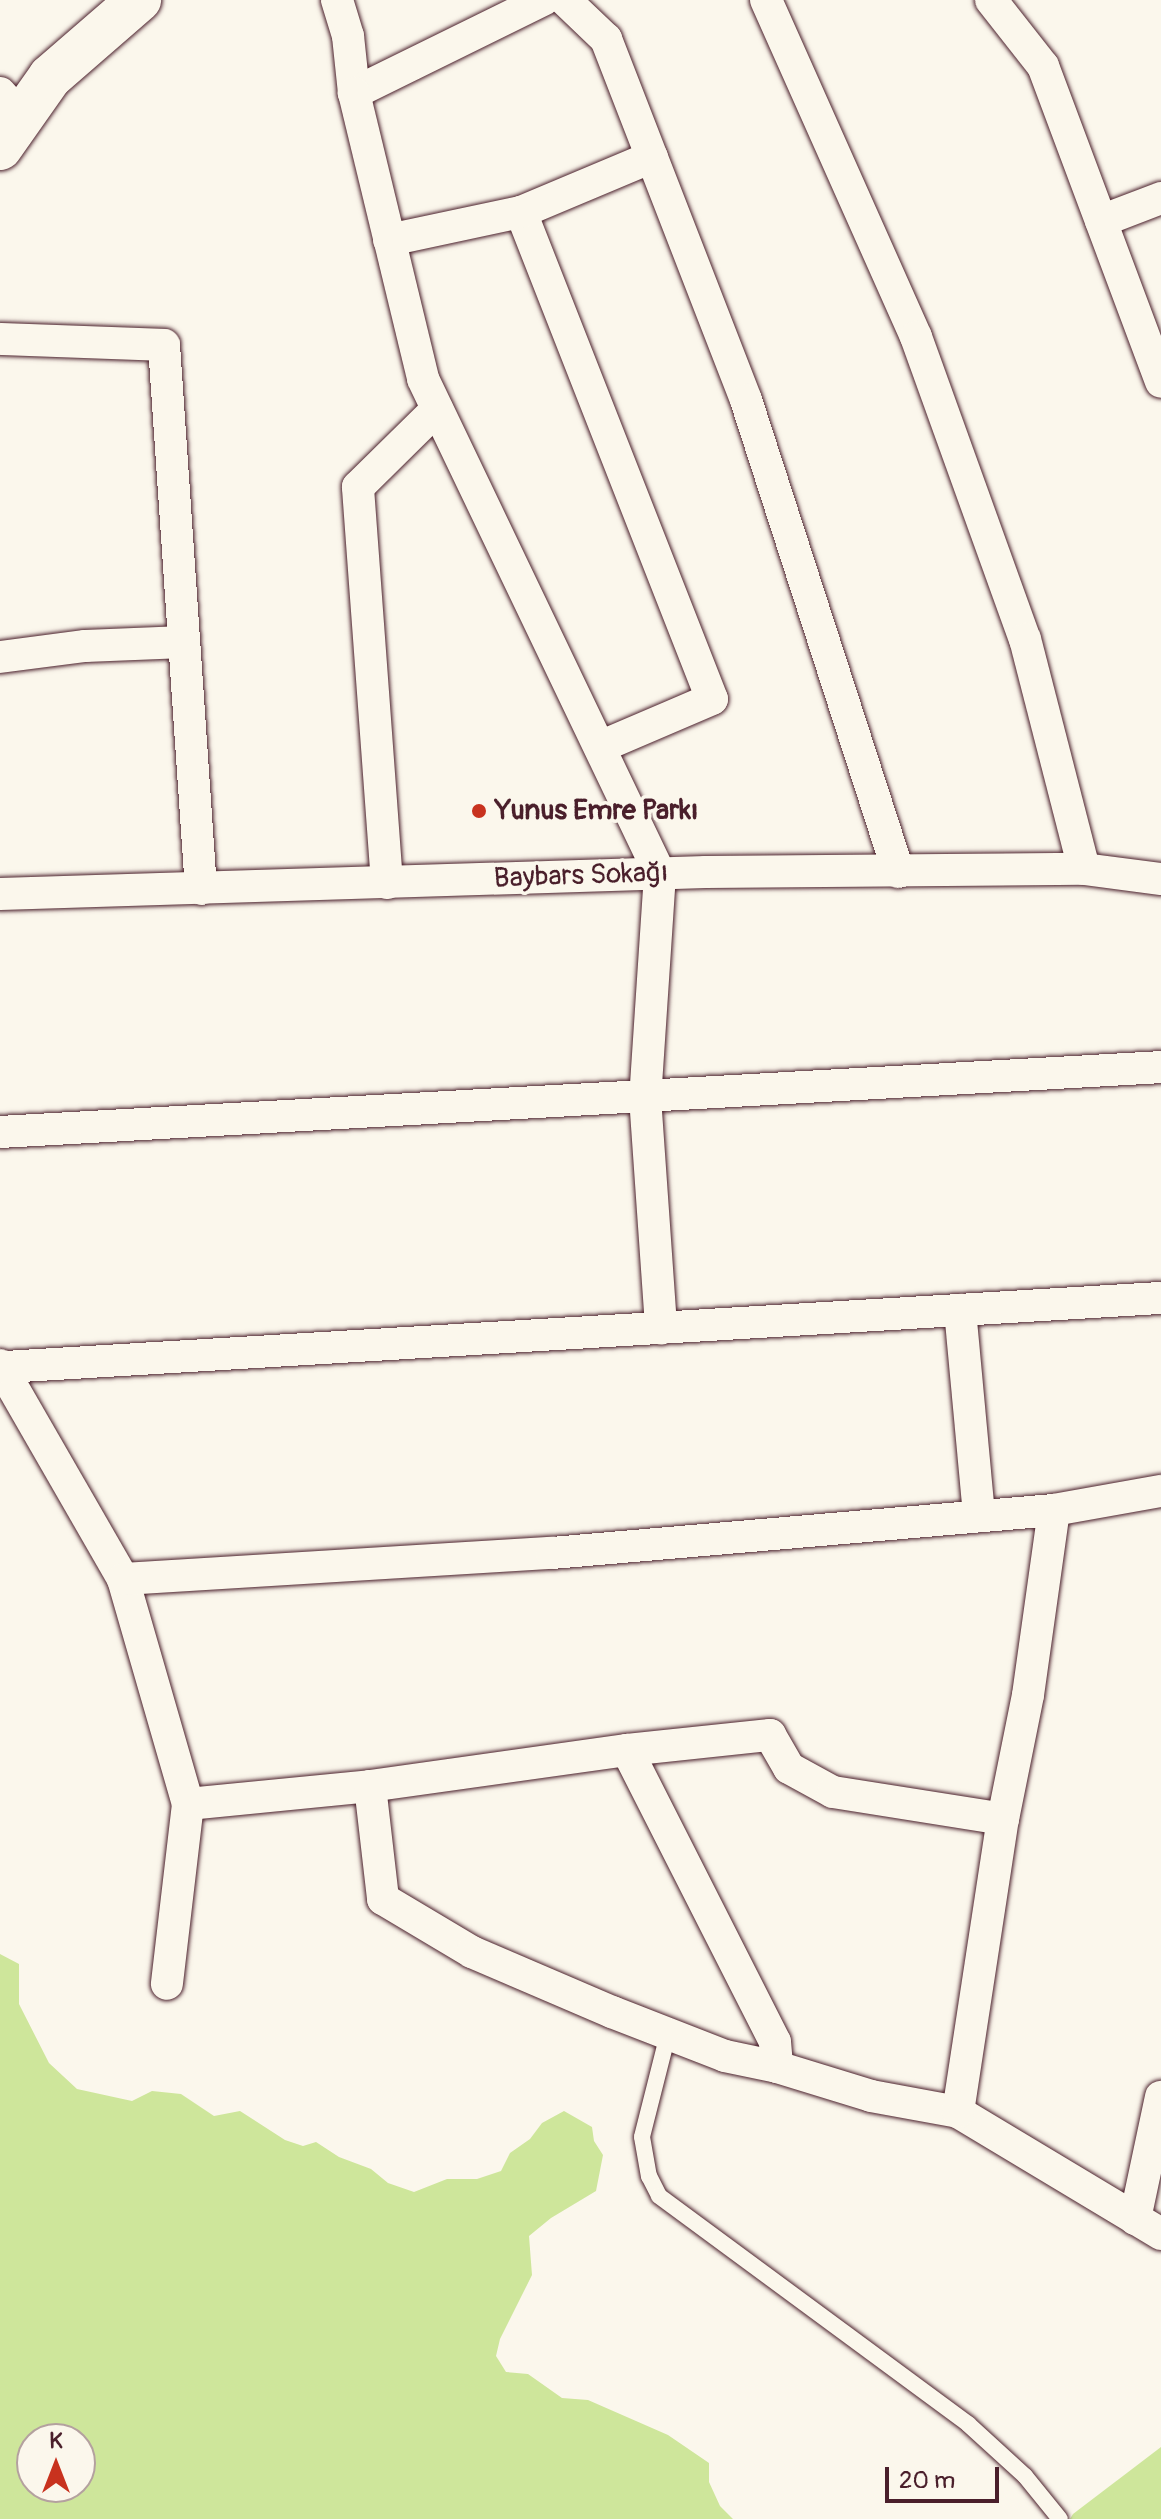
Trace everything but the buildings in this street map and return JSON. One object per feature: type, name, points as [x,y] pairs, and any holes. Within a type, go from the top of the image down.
[{"type":"main road","points":[[7,119],[50,77],[139,0]]},
{"type":"street","points":[[337,0],[348,36],[354,93],[423,379],[660,874],[645,1097],[661,1328]]},
{"type":"street","points":[[354,93],[543,0]]},
{"type":"street","points":[[565,0],[606,39],[746,400],[898,872]]},
{"type":"street","points":[[766,0],[916,337],[1025,639],[1084,869]]},
{"type":"street","points":[[991,0],[1043,66],[1161,382]]},
{"type":"street","points":[[389,240],[521,212],[652,157]]},
{"type":"street","points":[[1101,221],[1161,198]]},
{"type":"street","points":[[521,212],[712,699],[600,747]]},
{"type":"street","points":[[0,339],[164,345],[201,889]]},
{"type":"street","points":[[387,883],[358,487],[437,409]]},
{"type":"street","points":[[0,657],[85,646],[184,642]]},
{"type":"street","name":"Baybars Sokağı","points":[[0,894],[660,874],[1084,869],[1161,879]]},
{"type":"street","points":[[0,1132],[1161,1067]]},
{"type":"street","points":[[167,1984],[188,1804],[123,1579],[2,1366],[1161,1298]]},
{"type":"street","points":[[960,1310],[979,1516]]},
{"type":"street","points":[[123,1579],[552,1553],[1054,1510],[1161,1491]]},
{"type":"street","points":[[958,2112],[1003,1819],[1028,1695],[1054,1510]]},
{"type":"street","points":[[188,1804],[370,1786],[627,1750],[770,1735],[789,1768],[833,1792],[1003,1819]]},
{"type":"street","points":[[627,1750],[775,2042],[777,2067]]},
{"type":"street","points":[[370,1786],[383,1899],[472,1952],[725,2056],[777,2067],[871,2096],[958,2112],[1148,2226],[1161,2097]]},
{"type":"lane","points":[[668,2034],[642,2137],[649,2176],[659,2196],[968,2424],[1025,2476],[1060,2519]]},
{"type":"green space","points":[[0,1954],[19,1964],[19,2004],[49,2063],[77,2089],[132,2101],[152,2091],[181,2094],[214,2116],[240,2111],[285,2140],[303,2146],[316,2142],[339,2157],[371,2169],[388,2183],[414,2192],[447,2179],[477,2179],[501,2171],[510,2153],[530,2139],[542,2123],[564,2111],[592,2127],[594,2141],[603,2155],[596,2191],[551,2218],[529,2236],[532,2275],[500,2339],[496,2356],[506,2372],[528,2374],[562,2398],[588,2400],[668,2435],[709,2463],[709,2482],[720,2506],[733,2519],[0,2519]]},
{"type":"green space","points":[[1161,2447],[1161,2519],[1070,2519],[1073,2514]]},
{"type":"place","name":"Yunus Emre Parkı","points":[[479,811]]}]
